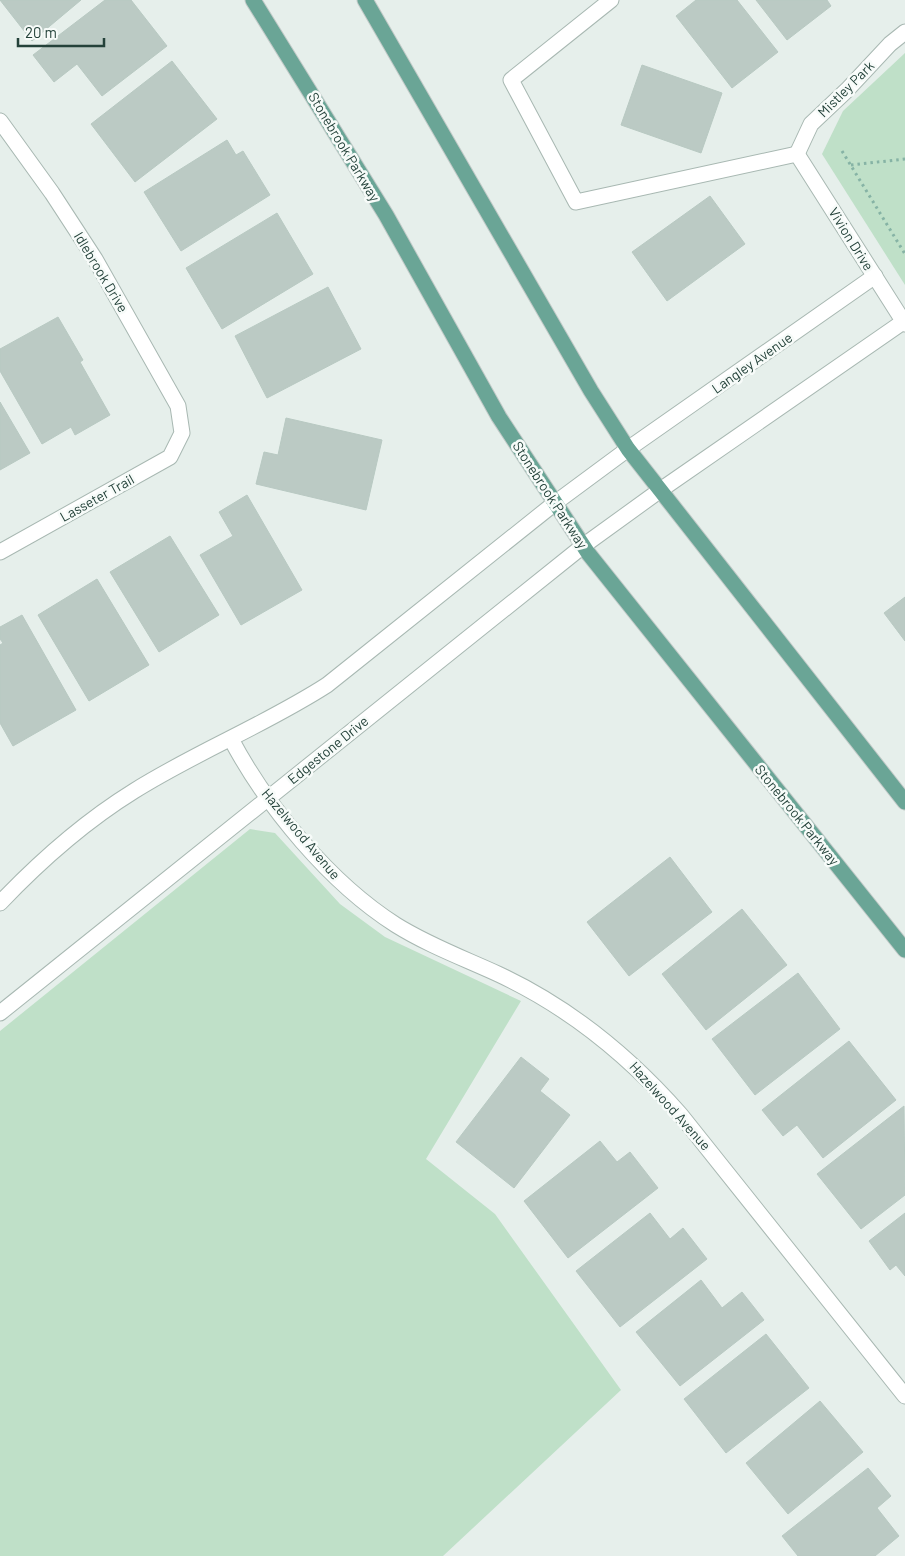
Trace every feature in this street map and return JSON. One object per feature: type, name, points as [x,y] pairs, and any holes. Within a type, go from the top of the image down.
[{"type":"main road","name":"Stonebrook Parkway","points":[[253,0],[386,215],[499,417],[583,546],[905,950]]},
{"type":"main road","points":[[365,0],[591,391],[628,449],[659,491],[905,802]]},
{"type":"street","points":[[611,0],[511,80],[576,202],[797,154]]},
{"type":"street","name":"Mistley Park","points":[[797,154],[811,124],[847,90],[890,44],[905,32]]},
{"type":"street","name":"Idlebrook Drive","points":[[0,121],[52,193],[115,293],[178,406],[182,433]]},
{"type":"street","name":"Vivion Drive","points":[[797,154],[904,323]]},
{"type":"street","name":"Langley Avenue","points":[[628,449],[875,276]]},
{"type":"street","points":[[659,491],[904,323]]},
{"type":"street","name":"Lasseter Trail","points":[[0,552],[170,457],[182,433]]},
{"type":"street","points":[[0,903],[31,871],[101,813],[168,772],[295,706],[327,685],[555,503],[628,449]]},
{"type":"street","name":"Edgestone Drive","points":[[0,1013],[583,546],[659,491]]},
{"type":"street","name":"Hazelwood Avenue","points":[[231,739],[268,797],[327,869],[380,914],[430,945],[499,974],[549,1001],[597,1034],[641,1072],[680,1114],[905,1396]]},
{"type":"path","points":[[842,150],[905,254]]},
{"type":"path","points":[[850,164],[905,159]]},
{"type":"green space","points":[[905,53],[905,285],[822,154],[843,111]]},
{"type":"green space","points":[[250,829],[275,833],[340,904],[385,937],[521,1001],[426,1159],[495,1214],[621,1390],[443,1556],[0,1556],[0,1031]]},
{"type":"building","points":[[0,0],[81,0],[32,41]]},
{"type":"building","points":[[105,0],[131,0],[167,46],[102,96],[77,64],[54,82],[33,55]]},
{"type":"building","points":[[696,0],[737,0],[778,52],[732,88],[676,16]]},
{"type":"building","points":[[756,0],[827,0],[831,6],[787,40]]},
{"type":"building","points":[[172,61],[217,119],[135,182],[91,124]]},
{"type":"building","points":[[642,65],[722,93],[701,153],[621,125]]},
{"type":"building","points":[[227,140],[236,155],[243,151],[270,195],[181,251],[144,192]]},
{"type":"building","points":[[710,196],[745,244],[667,301],[632,252]]},
{"type":"building","points":[[277,213],[313,274],[222,329],[186,268]]},
{"type":"building","points":[[328,287],[361,349],[267,398],[235,336]]},
{"type":"building","points":[[58,317],[83,360],[80,362],[110,415],[75,435],[71,427],[42,444],[0,371],[0,349]]},
{"type":"building","points":[[0,402],[30,453],[0,470]]},
{"type":"building","points":[[286,418],[382,440],[366,510],[256,484],[264,452],[278,455]]},
{"type":"building","points":[[247,495],[302,590],[241,625],[200,555],[233,536],[219,512]]},
{"type":"building","points":[[170,536],[219,615],[159,652],[110,572]]},
{"type":"building","points":[[97,579],[149,665],[89,701],[38,615]]},
{"type":"building","points":[[905,597],[905,641],[884,613]]},
{"type":"building","points":[[22,615],[76,710],[13,746],[0,723],[0,645],[3,643],[0,639],[0,627]]},
{"type":"building","points":[[670,857],[712,912],[629,976],[587,922]]},
{"type":"building","points":[[742,909],[787,965],[706,1030],[662,974]]},
{"type":"building","points":[[798,973],[840,1029],[755,1095],[712,1039]]},
{"type":"building","points":[[849,1041],[896,1100],[823,1158],[797,1125],[783,1136],[762,1110]]},
{"type":"building","points":[[521,1057],[549,1079],[540,1091],[570,1115],[514,1188],[456,1142]]},
{"type":"building","points":[[904,1106],[905,1195],[861,1229],[817,1174]]},
{"type":"building","points":[[600,1141],[617,1162],[630,1152],[658,1188],[568,1258],[524,1201]]},
{"type":"building","points":[[650,1213],[670,1239],[683,1228],[707,1259],[620,1327],[576,1271]]},
{"type":"building","points":[[905,1213],[905,1276],[896,1265],[890,1270],[869,1241]]},
{"type":"building","points":[[701,1280],[722,1308],[742,1292],[764,1320],[680,1386],[636,1332]]},
{"type":"building","points":[[766,1334],[809,1388],[726,1453],[684,1399]]},
{"type":"building","points":[[820,1401],[863,1452],[788,1514],[746,1463]]},
{"type":"building","points":[[868,1468],[891,1496],[877,1508],[899,1536],[875,1556],[798,1556],[782,1536]]}]
